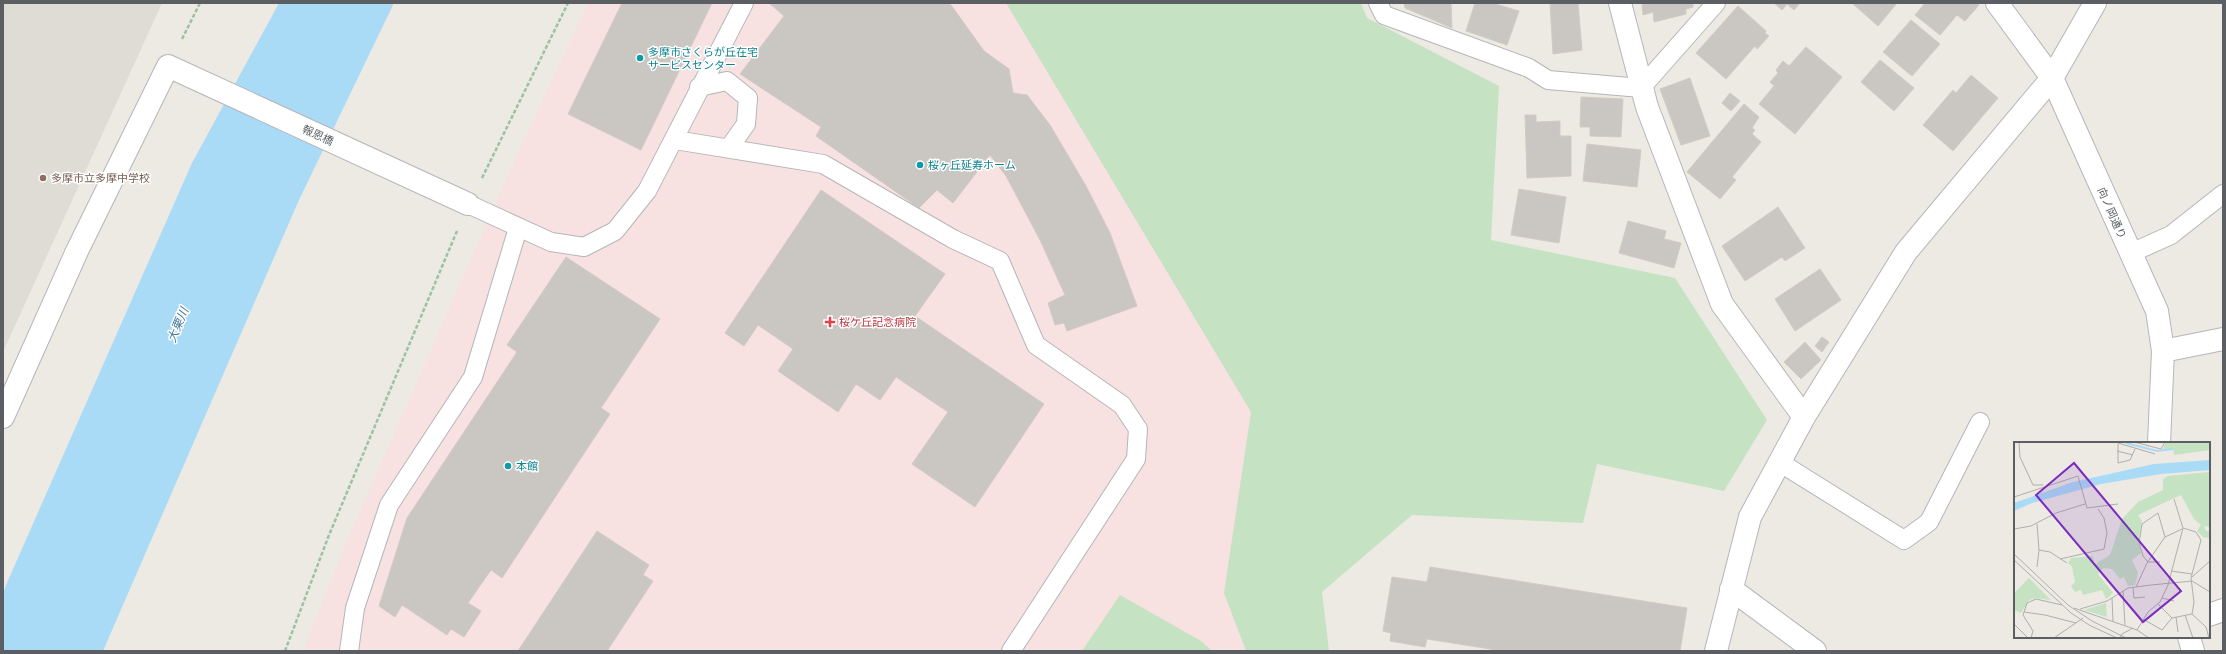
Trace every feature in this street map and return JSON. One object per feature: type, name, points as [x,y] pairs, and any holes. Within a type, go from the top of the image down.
[{"type":"street","points":[[1620,3],[1641,88],[1722,304],[1804,417]]},
{"type":"street","name":"向ノ岡通り","points":[[1997,3],[2052,78],[2157,310],[2163,351],[2159,442]]},
{"type":"street","points":[[1716,651],[1750,517],[1804,417],[1906,252],[2052,78],[2095,3]]},
{"type":"street","name":"報恩橋","points":[[168,66],[468,204]]},
{"type":"street","points":[[3,417],[77,251],[168,66]]},
{"type":"street","points":[[2163,351],[2223,339]]},
{"type":"street","points":[[1731,589],[1815,651]]},
{"type":"street","points":[[2210,615],[2223,610]]},
{"type":"street","points":[[2189,638],[2193,651]]},
{"type":"lane","points":[[468,204],[551,242],[584,247],[615,230],[648,191],[675,140],[699,88],[744,3]]},
{"type":"lane","points":[[1378,3],[1384,15],[1529,68],[1548,80],[1641,88],[1716,3]]},
{"type":"lane","points":[[699,88],[727,81],[748,98],[746,124],[729,148]]},
{"type":"lane","points":[[675,140],[822,164],[953,239],[1000,261],[1036,344],[1122,405],[1138,429],[1136,459],[1011,651]]},
{"type":"lane","points":[[2131,253],[2171,235],[2223,194]]},
{"type":"lane","points":[[349,651],[355,608],[389,504],[473,377],[518,228]]},
{"type":"lane","points":[[1779,462],[1904,540],[1929,522],[1980,422]]},
{"type":"path","points":[[168,66],[200,3]]},
{"type":"path","points":[[285,651],[329,535],[468,204],[491,162],[568,3]]},
{"type":"shaded area","name":"多摩市立多摩中学校","points":[[3,3],[162,3],[3,352]]},
{"type":"shaded area","name":"桜ケ丘記念病院","points":[[588,3],[1074,3],[1285,470],[1308,651],[303,651],[347,541],[508,175]]},
{"type":"green space","points":[[1006,3],[1361,3],[1367,18],[1499,86],[1491,240],[1675,278],[1767,420],[1724,491],[1597,464],[1583,523],[1412,515],[1322,592],[1329,651],[1246,651],[1224,593],[1251,412]]},
{"type":"green space","points":[[1120,595],[1201,641],[1212,651],[1082,651]]},
{"type":"water","name":"大栗川","points":[[279,3],[394,3],[299,200],[103,651],[3,651],[3,594],[6,585],[192,163]]},
{"type":"building","name":"多摩市さくらが丘在宅 サービスセンター","points":[[622,3],[712,3],[641,150],[568,114]]},
{"type":"building","name":"桜ヶ丘延寿ホーム","points":[[769,3],[948,3],[951,5],[984,51],[1009,69],[1013,93],[1027,95],[1050,125],[1086,186],[1110,233],[1137,306],[1067,331],[1064,323],[1055,325],[1048,303],[1065,295],[1040,240],[1006,176],[990,155],[953,203],[937,190],[919,208],[816,136],[821,127],[740,74],[784,16]]},
{"type":"building","points":[[1404,3],[1451,3],[1452,28],[1405,8]]},
{"type":"building","points":[[1475,3],[1492,3],[1519,11],[1507,45],[1466,31]]},
{"type":"building","points":[[1550,3],[1578,3],[1582,50],[1553,54]]},
{"type":"building","points":[[1642,3],[1693,3],[1693,7],[1686,9],[1686,14],[1654,22],[1653,12],[1643,15]]},
{"type":"building","points":[[1774,3],[1800,3],[1794,10],[1787,4],[1782,10]]},
{"type":"building","points":[[1852,3],[1897,3],[1878,26]]},
{"type":"building","points":[[1925,3],[1977,3],[1979,5],[1965,21],[1957,15],[1940,35],[1915,15]]},
{"type":"building","points":[[1738,6],[1766,31],[1765,33],[1769,36],[1757,49],[1755,46],[1726,79],[1696,53]]},
{"type":"building","points":[[1911,20],[1940,44],[1912,76],[1883,52]]},
{"type":"building","points":[[1806,47],[1842,77],[1795,134],[1759,104],[1774,86],[1770,82],[1778,73],[1776,70],[1783,61],[1789,66]]},
{"type":"building","points":[[1880,60],[1914,88],[1894,111],[1861,82]]},
{"type":"building","points":[[1971,75],[1998,98],[1953,151],[1923,125],[1953,90],[1956,93]]},
{"type":"building","points":[[1690,78],[1710,136],[1681,145],[1660,89]]},
{"type":"building","points":[[1730,93],[1740,101],[1731,111],[1722,103]]},
{"type":"building","points":[[1581,97],[1623,99],[1621,137],[1590,136],[1590,127],[1580,127]]},
{"type":"building","points":[[1744,104],[1759,117],[1752,128],[1755,130],[1752,134],[1761,142],[1732,177],[1736,180],[1720,199],[1687,172]]},
{"type":"building","points":[[1525,115],[1536,115],[1536,122],[1560,121],[1560,136],[1571,136],[1571,176],[1527,178]]},
{"type":"building","points":[[1587,144],[1641,150],[1637,187],[1583,181]]},
{"type":"building","points":[[1519,189],[1566,197],[1559,243],[1511,235]]},
{"type":"building","points":[[821,190],[945,274],[915,316],[1044,404],[975,507],[912,464],[948,412],[896,377],[880,400],[856,384],[838,412],[778,371],[793,349],[758,325],[744,346],[725,333]]},
{"type":"building","points":[[1778,207],[1805,248],[1785,261],[1782,257],[1745,281],[1722,246]]},
{"type":"building","points":[[1628,221],[1666,231],[1664,239],[1681,243],[1674,268],[1619,253]]},
{"type":"building","name":"本館","points":[[566,257],[660,319],[601,408],[610,414],[502,578],[491,570],[468,603],[481,611],[464,637],[451,629],[447,635],[402,605],[395,617],[379,606],[407,518],[517,352],[507,345]]},
{"type":"building","points":[[1820,269],[1841,300],[1795,331],[1775,299]]},
{"type":"building","points":[[1822,337],[1829,342],[1822,352],[1815,346]]},
{"type":"building","points":[[1805,342],[1821,360],[1801,379],[1784,362]]},
{"type":"building","points":[[597,531],[649,565],[643,575],[653,581],[607,651],[518,651]]},
{"type":"building","points":[[1430,567],[1687,608],[1680,651],[1503,651],[1427,639],[1425,647],[1390,641],[1391,633],[1383,631],[1392,577],[1427,582]]},
{"type":"place","name":"多摩市さくらが丘在宅 サービスセンター","points":[[640,58]]},
{"type":"place","name":"桜ヶ丘延寿ホーム","points":[[920,165]]},
{"type":"place","name":"多摩市立多摩中学校","points":[[43,178]]},
{"type":"place","name":"桜ケ丘記念病院","points":[[830,322]]},
{"type":"place","name":"本館","points":[[508,466]]}]
